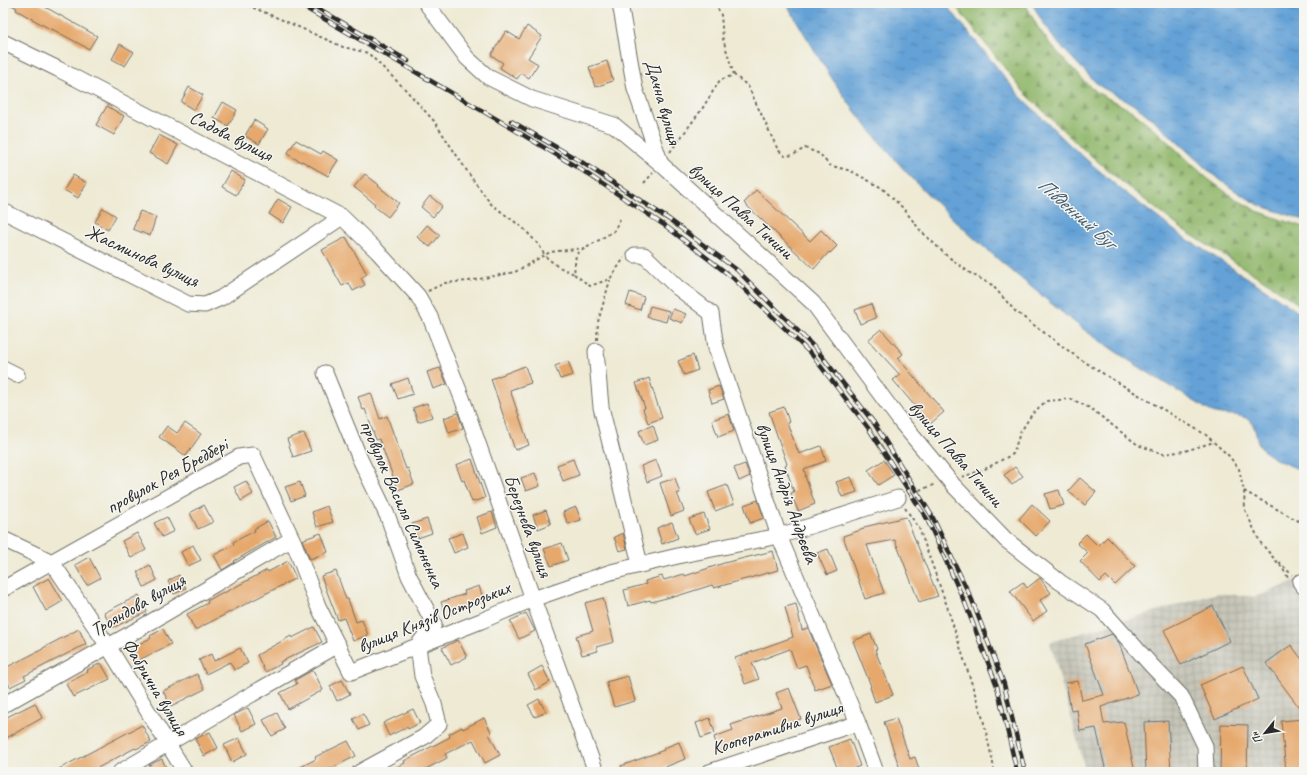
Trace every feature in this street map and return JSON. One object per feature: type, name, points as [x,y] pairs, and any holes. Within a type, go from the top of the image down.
[{"type":"street","name":"вулиця Павла Тичини","points":[[426,3],[467,58],[488,77],[532,99],[614,125],[661,164],[813,303],[901,422],[948,480],[1006,540],[1060,582],[1102,610],[1181,696],[1205,746],[1206,772]]},
{"type":"street","name":"Дачна вулиця","points":[[620,3],[635,88],[661,164]]},
{"type":"street","name":"Садова вулиця","points":[[3,42],[58,69],[342,217],[377,251],[418,296]]},
{"type":"street","name":"Жасминова вулиця","points":[[3,211],[188,304],[205,305],[221,298],[342,217]]},
{"type":"street","name":"вулиця Андрія Андрєєва","points":[[635,255],[644,255],[677,287],[711,313],[716,348],[779,536],[858,723],[876,772]]},
{"type":"street","name":"Березнева вулиця","points":[[418,296],[430,317],[462,398],[596,772]]},
{"type":"street","points":[[596,351],[601,407],[640,564]]},
{"type":"street","points":[[3,368],[18,375]]},
{"type":"street","name":"провулок Василя Симоненка","points":[[325,373],[360,459],[388,517],[409,576],[434,624],[418,646]]},
{"type":"street","name":"провулок Рея Бредбері","points":[[3,589],[239,457],[253,455],[294,543],[318,606],[338,645]]},
{"type":"street","name":"вулиця Князів Острозьких","points":[[120,772],[338,645],[351,672],[533,599],[611,572],[682,554],[779,536],[898,498]]},
{"type":"street","points":[[3,539],[52,562]]},
{"type":"street","name":"Трояндова вулиця","points":[[3,705],[285,543],[294,543]]},
{"type":"street","name":"Фабрична вулиця","points":[[52,562],[108,646],[167,745],[185,772]]},
{"type":"street","points":[[360,772],[424,737],[439,724],[434,704],[422,676],[418,646]]},
{"type":"street","name":"Кооперативна вулиця","points":[[709,772],[858,723]]},
{"type":"path","points":[[242,3],[343,47],[368,53],[405,89],[434,121],[491,204],[523,228],[539,246],[545,256],[557,266],[574,274],[590,286],[610,279]]},
{"type":"path","points":[[715,3],[721,15],[723,39],[734,75],[748,86],[778,150],[785,156],[805,148],[820,154],[829,165],[851,170],[882,188],[903,208],[920,230],[946,255],[970,273],[992,285],[1021,315],[1077,357],[1206,435],[1229,456],[1239,469],[1244,491],[1245,510],[1260,542],[1298,584]]},
{"type":"path","points":[[661,164],[702,109],[720,80],[734,75]]},
{"type":"path","points":[[574,274],[576,254],[614,231],[620,219]]},
{"type":"path","points":[[418,296],[445,283],[469,281],[515,272],[550,252],[585,248]]},
{"type":"path","points":[[596,351],[598,322],[610,279],[623,259],[635,255]]},
{"type":"path","points":[[995,772],[984,719],[948,606],[919,528],[898,498],[948,480],[983,470],[1013,454],[1020,433],[1032,414],[1046,402],[1071,399],[1090,408],[1138,445],[1164,454],[1185,451],[1214,442]]},
{"type":"path","points":[[1244,491],[1304,524]]},
{"type":"path","points":[[1272,555],[1298,584]]},
{"type":"shaded area","points":[[1304,578],[1304,772],[1086,772],[1050,642],[1218,593],[1255,597]]},
{"type":"green space","points":[[953,3],[1025,3],[1037,26],[1050,44],[1086,83],[1098,93],[1132,111],[1153,128],[1208,179],[1234,198],[1257,211],[1304,227],[1304,308],[1268,283],[1182,229],[1122,182],[1075,142],[1023,91]]},
{"type":"water","name":"Південний Буг","points":[[786,3],[945,3],[1019,95],[1071,146],[1118,187],[1179,234],[1304,316],[1304,472],[1270,456],[1265,452],[1259,445],[1252,423],[1249,420],[1241,416],[1214,413],[1112,350],[1064,314],[982,245],[914,181],[873,134],[827,71]]},
{"type":"water","points":[[1032,3],[1289,3],[1304,10],[1304,220],[1259,205],[1237,192],[1212,174],[1157,123],[1136,106],[1101,87],[1055,40],[1043,23]]},
{"type":"building","points":[[8,3],[38,3],[97,36],[89,49],[16,10],[17,8]]},
{"type":"building","points":[[527,26],[542,36],[528,58],[538,64],[529,78],[521,73],[517,79],[500,68],[503,63],[491,55],[506,31],[519,39]]},
{"type":"building","points":[[120,44],[134,52],[125,66],[112,59]]},
{"type":"building","points":[[607,61],[613,81],[595,87],[589,67]]},
{"type":"building","points":[[189,87],[203,95],[194,110],[181,102]]},
{"type":"building","points":[[223,102],[237,110],[228,126],[214,118]]},
{"type":"building","points":[[107,106],[124,116],[114,135],[96,125]]},
{"type":"building","points":[[254,120],[268,129],[259,144],[245,136]]},
{"type":"building","points":[[159,135],[178,145],[168,164],[149,153]]},
{"type":"building","points":[[296,140],[321,154],[323,151],[338,160],[328,176],[287,154]]},
{"type":"building","points":[[231,171],[245,180],[236,195],[222,187]]},
{"type":"building","points":[[365,174],[399,203],[388,217],[354,187]]},
{"type":"building","points":[[73,175],[87,183],[78,198],[64,190]]},
{"type":"building","points":[[756,190],[810,241],[821,230],[837,246],[830,253],[829,252],[814,269],[744,203]]},
{"type":"building","points":[[430,196],[442,206],[433,217],[421,207]]},
{"type":"building","points":[[278,199],[292,207],[283,223],[269,214]]},
{"type":"building","points":[[103,208],[116,216],[108,230],[95,222]]},
{"type":"building","points":[[140,211],[156,217],[150,236],[133,229]]},
{"type":"building","points":[[427,225],[440,235],[430,247],[417,237]]},
{"type":"building","points":[[346,237],[367,274],[361,278],[365,285],[353,291],[349,283],[342,286],[322,250]]},
{"type":"building","points":[[630,292],[644,297],[640,310],[626,305]]},
{"type":"building","points":[[871,304],[876,318],[860,324],[855,310]]},
{"type":"building","points":[[650,306],[669,311],[666,322],[647,317]]},
{"type":"building","points":[[673,309],[686,314],[682,323],[669,318]]},
{"type":"building","points":[[881,329],[903,354],[898,358],[944,412],[930,424],[893,380],[900,375],[868,340]]},
{"type":"building","points":[[693,355],[698,370],[684,375],[678,361]]},
{"type":"building","points":[[568,361],[573,375],[560,379],[555,366]]},
{"type":"building","points":[[525,366],[531,383],[510,390],[529,445],[515,450],[491,379]]},
{"type":"building","points":[[440,368],[447,384],[433,389],[427,372]]},
{"type":"building","points":[[408,378],[413,394],[398,399],[392,384]]},
{"type":"building","points":[[649,378],[662,418],[648,423],[643,409],[645,408],[636,383]]},
{"type":"building","points":[[719,386],[724,399],[712,403],[708,390]]},
{"type":"building","points":[[371,393],[380,419],[387,416],[406,469],[408,468],[414,484],[398,490],[379,439],[376,440],[365,409],[363,410],[358,397]]},
{"type":"building","points":[[427,403],[432,417],[418,422],[413,408]]},
{"type":"building","points":[[784,407],[789,422],[787,423],[799,454],[821,446],[826,461],[804,469],[815,504],[798,511],[791,493],[794,492],[785,465],[787,464],[769,412]]},
{"type":"building","points":[[458,413],[463,428],[449,433],[444,418]]},
{"type":"building","points":[[729,414],[734,431],[718,437],[712,420]]},
{"type":"building","points":[[185,423],[201,434],[186,456],[159,437],[167,426],[177,433]]},
{"type":"building","points":[[653,425],[658,440],[644,445],[639,431]]},
{"type":"building","points":[[304,433],[311,451],[293,457],[287,439]]},
{"type":"building","points":[[472,459],[485,498],[472,502],[464,480],[462,481],[456,465]]},
{"type":"building","points":[[573,459],[579,475],[563,481],[557,465]]},
{"type":"building","points":[[656,460],[662,476],[647,482],[641,466]]},
{"type":"building","points":[[884,460],[894,475],[878,485],[868,470]]},
{"type":"building","points":[[745,464],[750,476],[739,481],[734,468]]},
{"type":"building","points":[[1015,467],[1023,476],[1012,485],[1004,475]]},
{"type":"building","points":[[535,473],[540,486],[526,491],[521,478]]},
{"type":"building","points":[[851,477],[857,492],[842,497],[836,482]]},
{"type":"building","points":[[675,478],[680,493],[677,493],[684,511],[671,516],[660,483]]},
{"type":"building","points":[[1080,478],[1096,492],[1085,505],[1068,491]]},
{"type":"building","points":[[246,481],[253,494],[241,501],[234,487]]},
{"type":"building","points":[[300,482],[305,496],[291,501],[285,487]]},
{"type":"building","points":[[727,485],[734,504],[715,511],[708,492]]},
{"type":"building","points":[[1059,490],[1064,505],[1050,509],[1045,494]]},
{"type":"building","points":[[758,500],[764,518],[750,523],[744,505]]},
{"type":"building","points":[[1032,504],[1050,521],[1036,536],[1019,519]]},
{"type":"building","points":[[204,505],[213,522],[198,529],[190,513]]},
{"type":"building","points":[[327,506],[333,522],[317,527],[312,512]]},
{"type":"building","points":[[576,507],[581,520],[568,524],[563,512]]},
{"type":"building","points":[[546,510],[551,524],[538,529],[533,515]]},
{"type":"building","points":[[492,512],[497,527],[482,533],[477,517]]},
{"type":"building","points":[[704,514],[710,529],[695,534],[689,519]]},
{"type":"building","points":[[167,517],[174,531],[162,537],[154,523]]},
{"type":"building","points":[[906,517],[938,596],[919,602],[895,540],[867,545],[884,593],[865,599],[843,536],[864,529],[864,527]]},
{"type":"building","points":[[427,519],[432,533],[418,538],[412,524]]},
{"type":"building","points":[[268,521],[276,537],[234,561],[235,562],[222,570],[214,555],[234,545],[233,542],[255,531],[254,529]]},
{"type":"building","points":[[672,522],[678,538],[662,544],[657,528]]},
{"type":"building","points":[[137,533],[146,550],[131,558],[122,541]]},
{"type":"building","points":[[321,533],[328,552],[310,559],[302,540]]},
{"type":"building","points":[[463,533],[468,547],[454,553],[448,538]]},
{"type":"building","points":[[623,533],[627,549],[619,551],[614,537]]},
{"type":"building","points":[[1086,534],[1098,546],[1107,537],[1135,566],[1115,585],[1106,576],[1100,582],[1080,561],[1088,553],[1077,543]]},
{"type":"building","points":[[562,543],[568,560],[551,566],[544,549]]},
{"type":"building","points":[[193,545],[201,560],[188,566],[181,552]]},
{"type":"building","points":[[828,549],[837,571],[827,575],[817,553]]},
{"type":"building","points":[[773,551],[778,570],[714,588],[712,585],[674,597],[651,602],[650,600],[628,606],[624,590],[646,584],[645,581],[662,576],[664,580],[684,574],[685,576],[724,563]]},
{"type":"building","points":[[89,557],[100,578],[87,585],[75,565]]},
{"type":"building","points":[[288,561],[296,578],[195,630],[187,614],[208,603],[207,601],[223,592],[224,593],[267,570],[268,572]]},
{"type":"building","points":[[150,565],[157,580],[144,587],[137,572]]},
{"type":"building","points":[[336,571],[356,622],[362,620],[368,635],[353,641],[344,618],[338,620],[321,576]]},
{"type":"building","points":[[179,575],[186,588],[174,594],[168,581]]},
{"type":"building","points":[[49,578],[63,601],[46,611],[33,587]]},
{"type":"building","points":[[1040,578],[1051,593],[1040,600],[1047,611],[1033,621],[1010,591],[1023,582],[1027,588]]},
{"type":"building","points":[[479,586],[484,601],[459,609],[460,611],[446,616],[441,602],[465,594],[464,591]]},
{"type":"building","points":[[139,595],[147,612],[112,628],[104,613]]},
{"type":"building","points":[[603,598],[614,642],[596,647],[598,651],[582,655],[576,636],[593,631],[585,603]]},
{"type":"building","points":[[796,604],[802,630],[808,628],[832,684],[815,690],[806,665],[797,668],[790,649],[752,663],[759,679],[745,684],[735,658],[793,637],[785,607]]},
{"type":"building","points":[[1213,606],[1230,641],[1181,665],[1164,630]]},
{"type":"building","points":[[526,613],[535,631],[519,639],[510,621]]},
{"type":"building","points":[[314,627],[322,642],[280,662],[281,664],[265,672],[257,655],[291,636],[292,638]]},
{"type":"building","points":[[79,629],[86,644],[24,676],[26,679],[10,687],[3,673],[3,669]]},
{"type":"building","points":[[163,629],[171,644],[137,661],[130,648],[151,638],[150,636]]},
{"type":"building","points":[[871,634],[877,649],[875,650],[893,695],[875,702],[870,687],[871,686],[853,641]]},
{"type":"building","points":[[1112,634],[1119,643],[1138,694],[1101,707],[1104,724],[1124,722],[1135,772],[1106,772],[1096,728],[1080,731],[1077,710],[1071,711],[1066,683],[1078,681],[1082,700],[1104,695],[1085,644]]},
{"type":"building","points":[[458,640],[467,657],[451,665],[442,648]]},
{"type":"building","points":[[1291,645],[1304,662],[1304,714],[1266,663]]},
{"type":"building","points":[[240,648],[248,663],[234,670],[230,662],[206,674],[199,660],[211,654],[214,661]]},
{"type":"building","points":[[101,663],[110,679],[73,697],[66,684],[88,672],[87,670]]},
{"type":"building","points":[[542,666],[550,682],[536,690],[528,674]]},
{"type":"building","points":[[1243,666],[1258,699],[1215,719],[1200,685]]},
{"type":"building","points":[[313,670],[323,690],[288,709],[280,693],[297,684],[295,680]]},
{"type":"building","points":[[197,674],[205,689],[171,706],[163,691]]},
{"type":"building","points":[[628,676],[635,701],[614,707],[606,682]]},
{"type":"building","points":[[342,680],[350,694],[337,701],[330,686]]},
{"type":"building","points":[[789,688],[801,719],[732,744],[733,747],[719,752],[714,737],[733,730],[731,725],[782,708],[776,693]]},
{"type":"building","points":[[539,699],[546,712],[535,717],[528,705]]},
{"type":"building","points":[[35,703],[42,718],[3,740],[3,719]]},
{"type":"building","points":[[248,708],[256,724],[242,731],[234,715]]},
{"type":"building","points":[[413,709],[420,723],[408,729],[407,727],[389,736],[383,723]]},
{"type":"building","points":[[277,713],[285,729],[272,736],[263,720]]},
{"type":"building","points":[[363,714],[369,725],[359,730],[353,719]]},
{"type":"building","points":[[484,718],[491,732],[489,734],[500,755],[485,763],[473,740],[445,754],[447,758],[420,772],[387,772],[405,763],[404,761],[450,737],[449,734],[462,727],[463,729]]},
{"type":"building","points":[[710,718],[715,733],[701,738],[696,723]]},
{"type":"building","points":[[896,718],[910,759],[915,757],[920,772],[901,772],[884,722]]},
{"type":"building","points":[[1304,719],[1304,772],[1286,772],[1281,721]]},
{"type":"building","points":[[1168,721],[1171,772],[1146,772],[1144,722]]},
{"type":"building","points":[[1221,724],[1248,725],[1247,772],[1220,772]]},
{"type":"building","points":[[142,725],[151,742],[136,749],[135,748],[90,772],[53,772]]},
{"type":"building","points":[[210,732],[218,748],[204,756],[195,739]]},
{"type":"building","points":[[239,738],[247,754],[232,762],[224,745]]},
{"type":"building","points":[[850,739],[860,766],[845,772],[839,772],[829,747]]},
{"type":"building","points":[[348,741],[356,756],[324,772],[291,772],[316,759],[315,757]]},
{"type":"building","points":[[679,742],[685,759],[653,772],[623,772],[621,766],[664,750],[664,748]]},
{"type":"building","points":[[162,759],[168,772],[153,772],[149,765]]},
{"type":"railway","points":[[297,3],[580,169],[667,227],[733,278],[812,355],[869,429],[927,519],[965,603],[997,686],[1017,772]]},
{"type":"railway","points":[[309,3],[408,61]]},
{"type":"railway","points":[[511,121],[580,161],[670,220],[737,270],[817,350],[874,423],[932,516],[972,600],[1004,684],[1025,772]]}]
